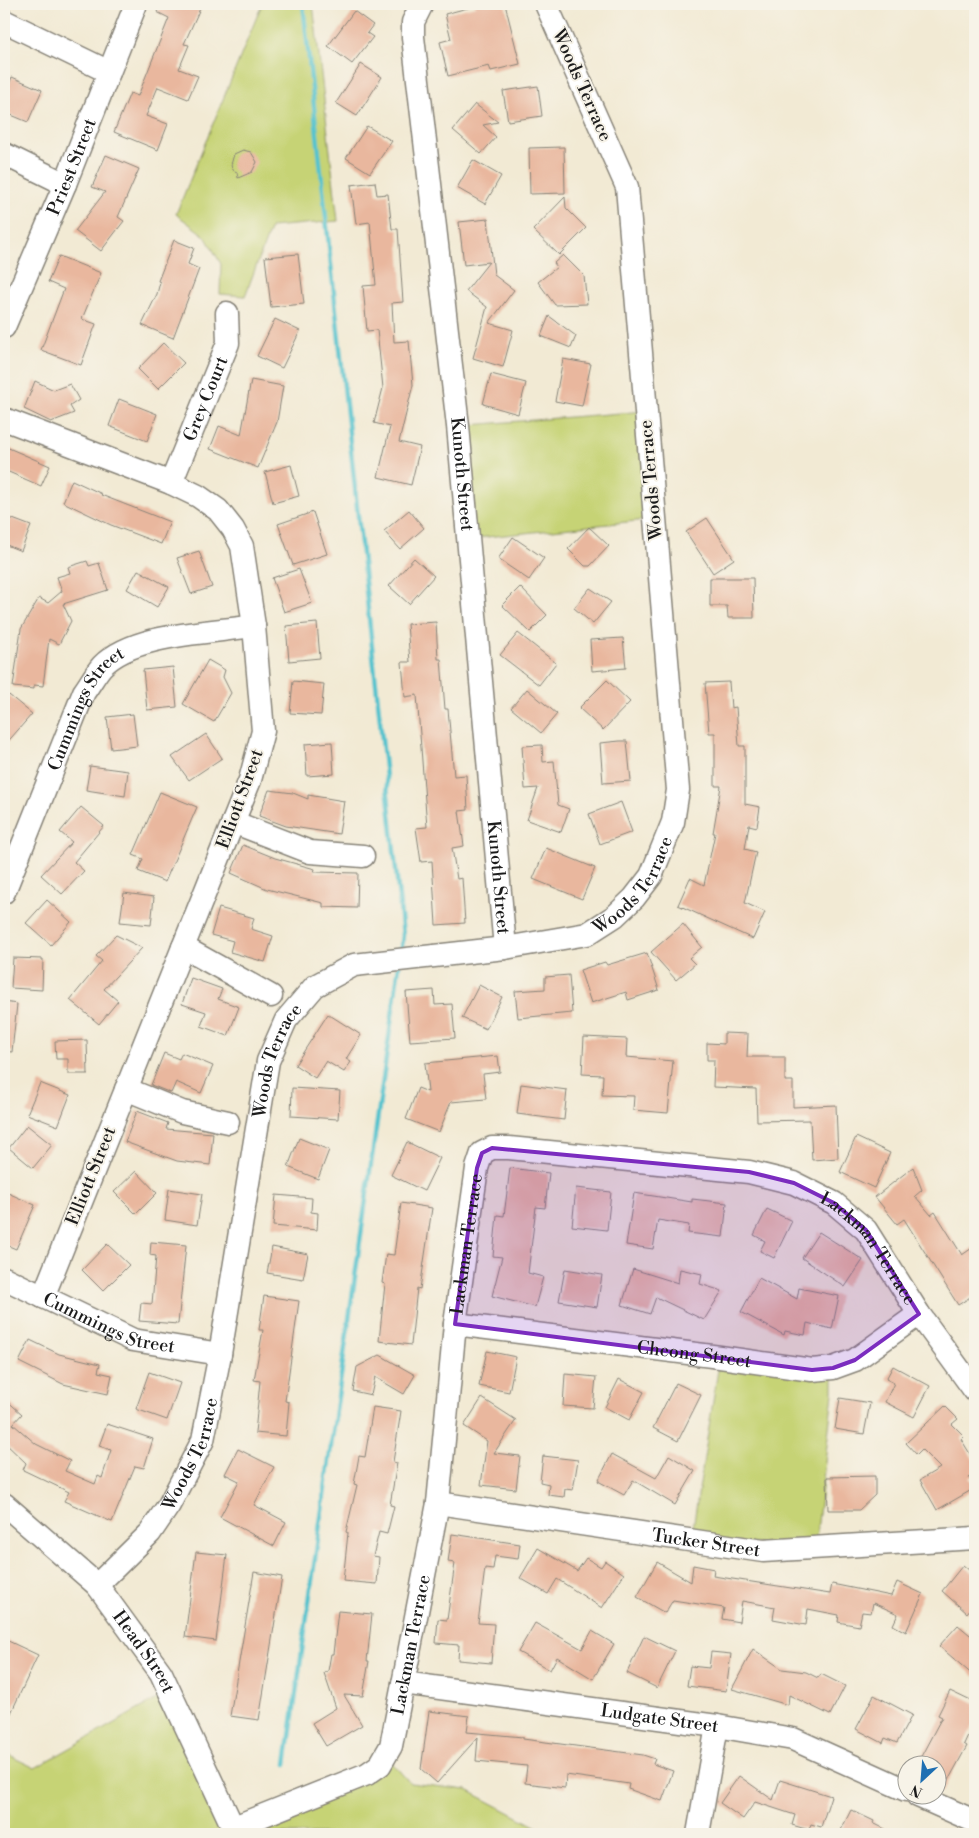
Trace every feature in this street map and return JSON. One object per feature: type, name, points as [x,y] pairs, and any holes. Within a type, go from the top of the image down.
[{"type":"street","name":"Priest Street","points":[[4,327],[12,286],[65,184],[136,4]]},
{"type":"street","name":"Kunoth Street","points":[[422,4],[413,22],[413,37],[458,426],[505,948]]},
{"type":"street","name":"Woods Terrace","points":[[98,1585],[150,1533],[169,1505],[203,1440],[220,1354],[268,1060],[286,1020],[315,986],[354,965],[505,948],[587,934],[615,916],[634,898],[651,876],[674,822],[678,790],[627,187],[546,4]]},
{"type":"street","points":[[4,21],[109,72]]},
{"type":"street","points":[[4,154],[65,184]]},
{"type":"street","name":"Grey Court","points":[[171,483],[228,343],[227,313]]},
{"type":"street","name":"Elliott Street","points":[[4,419],[171,483],[198,496],[218,510],[233,529],[242,546],[254,626],[263,731],[250,780],[43,1297]]},
{"type":"street","name":"Cummings Street","points":[[4,892],[84,692],[102,666],[123,652],[154,640],[254,626]]},
{"type":"street","points":[[233,822],[310,852],[362,856]]},
{"type":"street","points":[[183,947],[271,996]]},
{"type":"street","points":[[126,1089],[182,1112],[228,1122]]},
{"type":"street","name":"Lackman Terrace","points":[[235,1831],[367,1774],[380,1765],[391,1746],[438,1503],[455,1324],[477,1168],[482,1153],[492,1148],[509,1148],[749,1172],[794,1183],[834,1203],[866,1230],[919,1314],[975,1391]]},
{"type":"street","name":"Cummings Street","points":[[4,1278],[133,1340],[220,1354]]},
{"type":"street","name":"Cheong Street","points":[[455,1324],[720,1356],[812,1370],[833,1368],[854,1360],[919,1314]]},
{"type":"street","name":"Tucker Street","points":[[438,1503],[763,1551],[975,1538]]},
{"type":"street","name":"Head Street","points":[[4,1504],[98,1585],[161,1673],[235,1831]]},
{"type":"street","name":"Ludgate Street","points":[[403,1683],[718,1726],[793,1739],[896,1785]]},
{"type":"street","points":[[698,1834],[718,1726]]},
{"type":"street","points":[[937,1806],[972,1824]]},
{"type":"highlighted area","points":[[492,1148],[749,1172],[794,1183],[834,1203],[866,1230],[919,1314],[855,1360],[833,1368],[812,1370],[455,1324],[477,1168],[482,1153]]},
{"type":"green space","points":[[262,4],[313,4],[338,221],[271,227],[245,296],[220,294],[221,264],[205,236],[176,214]]},
{"type":"green space","points":[[646,411],[655,519],[468,539],[458,426]]},
{"type":"green space","points":[[720,1357],[833,1368],[833,1393],[815,1548],[691,1540]]},
{"type":"green space","points":[[171,1691],[235,1827],[386,1756],[410,1783],[467,1790],[550,1834],[4,1834],[4,1753],[35,1768]]},
{"type":"building","points":[[161,4],[202,4],[184,44],[189,45],[179,69],[198,76],[188,99],[158,87],[146,116],[168,124],[158,150],[114,132],[130,93],[138,96],[169,18],[157,12]]},
{"type":"building","points":[[475,4],[505,4],[520,64],[491,71],[489,66],[448,76],[440,42],[451,39],[445,14],[475,6]]},
{"type":"building","points":[[354,11],[373,25],[367,33],[373,37],[352,64],[328,46]]},
{"type":"building","points":[[361,64],[382,77],[357,116],[336,103]]},
{"type":"building","points":[[12,77],[42,90],[28,122],[4,112],[4,97]]},
{"type":"building","points":[[538,86],[542,116],[508,121],[503,91]]},
{"type":"building","points":[[475,104],[498,122],[483,125],[496,137],[481,154],[453,130]]},
{"type":"building","points":[[367,126],[392,141],[370,173],[346,158]]},
{"type":"building","points":[[564,147],[565,193],[530,194],[529,148]]},
{"type":"building","points":[[243,150],[251,152],[257,162],[252,172],[238,178],[237,172],[233,170],[231,165],[234,154]]},
{"type":"building","points":[[106,155],[139,169],[118,217],[124,221],[101,251],[75,231],[105,192],[92,187]]},
{"type":"building","points":[[473,160],[501,176],[485,204],[457,188]]},
{"type":"building","points":[[375,182],[377,195],[388,194],[392,229],[398,229],[403,302],[392,303],[394,342],[409,341],[413,385],[399,442],[420,447],[411,485],[378,477],[390,427],[374,423],[383,388],[377,330],[367,331],[363,286],[376,285],[370,222],[356,224],[351,185]]},
{"type":"building","points":[[565,197],[566,208],[586,228],[559,255],[533,230]]},
{"type":"building","points":[[488,219],[494,275],[514,290],[489,323],[513,330],[503,367],[473,358],[487,307],[466,291],[489,262],[464,265],[459,222]]},
{"type":"building","points":[[174,240],[194,248],[188,264],[199,269],[173,338],[142,325],[157,294],[160,282],[158,281]]},
{"type":"building","points":[[298,254],[304,304],[271,307],[265,257]]},
{"type":"building","points":[[563,255],[584,276],[587,304],[555,305],[538,282],[557,267],[554,263]]},
{"type":"building","points":[[59,256],[101,273],[82,319],[96,324],[81,365],[41,350],[64,289],[48,282]]},
{"type":"building","points":[[549,316],[576,336],[571,348],[541,336]]},
{"type":"building","points":[[275,319],[300,331],[282,368],[257,356]]},
{"type":"building","points":[[163,343],[184,363],[158,389],[138,369]]},
{"type":"building","points":[[563,359],[591,364],[582,406],[555,401]]},
{"type":"building","points":[[491,374],[526,383],[518,414],[483,404]]},
{"type":"building","points":[[251,380],[283,386],[277,422],[258,468],[210,449],[219,426],[241,435]]},
{"type":"building","points":[[35,381],[54,390],[70,384],[79,400],[70,406],[74,413],[51,422],[24,409]]},
{"type":"building","points":[[119,399],[157,414],[147,441],[109,426]]},
{"type":"building","points":[[4,446],[50,466],[41,486],[4,470]]},
{"type":"building","points":[[291,465],[299,496],[273,503],[265,472]]},
{"type":"building","points":[[72,480],[101,495],[170,522],[161,544],[111,525],[63,502]]},
{"type":"building","points":[[409,510],[424,528],[400,549],[384,531]]},
{"type":"building","points":[[313,512],[327,554],[293,565],[278,524]]},
{"type":"building","points":[[10,518],[31,526],[21,551],[4,544],[4,534]]},
{"type":"building","points":[[707,518],[734,559],[713,573],[686,532]]},
{"type":"building","points":[[589,527],[609,546],[590,566],[585,566],[568,549]]},
{"type":"building","points":[[513,537],[544,558],[529,580],[498,559]]},
{"type":"building","points":[[199,551],[212,587],[191,594],[177,558]]},
{"type":"building","points":[[414,558],[434,576],[409,604],[389,586]]},
{"type":"building","points":[[87,561],[89,566],[99,563],[108,590],[63,604],[71,621],[59,644],[49,639],[43,686],[34,685],[34,689],[13,687],[21,629],[39,598],[48,603],[62,591],[57,577],[70,573],[68,567]]},
{"type":"building","points":[[299,569],[312,603],[284,612],[272,578]]},
{"type":"building","points":[[138,570],[169,587],[157,607],[127,589]]},
{"type":"building","points":[[710,578],[753,578],[754,618],[728,618],[727,606],[710,606]]},
{"type":"building","points":[[520,587],[547,615],[530,632],[502,605]]},
{"type":"building","points":[[590,588],[611,602],[593,624],[574,608]]},
{"type":"building","points":[[436,622],[438,659],[441,659],[445,709],[448,709],[454,776],[466,775],[468,810],[459,811],[464,846],[452,848],[457,879],[462,878],[465,923],[436,925],[432,861],[421,862],[416,828],[427,827],[417,695],[405,697],[402,662],[410,662],[407,624]]},
{"type":"building","points":[[317,623],[320,658],[289,661],[286,626]]},
{"type":"building","points":[[518,633],[556,663],[539,685],[500,655]]},
{"type":"building","points":[[623,638],[626,668],[592,671],[590,640]]},
{"type":"building","points":[[208,660],[225,670],[223,677],[231,693],[214,722],[183,704]]},
{"type":"building","points":[[173,667],[177,707],[147,710],[143,670]]},
{"type":"building","points":[[607,680],[630,702],[603,730],[579,708]]},
{"type":"building","points":[[293,681],[324,684],[321,715],[290,713]]},
{"type":"building","points":[[729,682],[731,708],[736,707],[739,746],[745,746],[745,804],[760,807],[757,827],[749,825],[745,849],[756,852],[745,903],[765,912],[753,939],[678,905],[690,878],[704,885],[715,833],[713,833],[721,786],[715,786],[715,733],[709,733],[705,683]]},
{"type":"building","points":[[527,689],[557,714],[541,733],[511,708]]},
{"type":"building","points":[[9,695],[32,714],[4,746],[4,701]]},
{"type":"building","points":[[133,714],[137,746],[111,749],[107,717]]},
{"type":"building","points":[[206,734],[222,758],[189,780],[172,757]]},
{"type":"building","points":[[627,741],[631,781],[603,783],[600,743]]},
{"type":"building","points":[[332,742],[334,774],[307,776],[305,744]]},
{"type":"building","points":[[542,745],[543,762],[554,761],[558,805],[569,809],[561,832],[527,820],[538,788],[525,789],[522,746]]},
{"type":"building","points":[[90,766],[128,771],[125,796],[86,790]]},
{"type":"building","points":[[269,790],[293,793],[308,799],[308,795],[344,801],[339,834],[286,826],[259,816]]},
{"type":"building","points":[[160,792],[197,807],[165,882],[138,871],[143,859],[133,855]]},
{"type":"building","points":[[621,802],[632,832],[600,844],[589,814]]},
{"type":"building","points":[[81,807],[104,826],[74,862],[84,871],[62,894],[41,875],[72,842],[60,832]]},
{"type":"building","points":[[243,845],[275,858],[315,869],[314,872],[358,873],[357,908],[323,907],[323,903],[267,889],[231,873]]},
{"type":"building","points":[[546,848],[595,868],[582,899],[533,879]]},
{"type":"building","points":[[124,893],[154,897],[151,925],[120,922]]},
{"type":"building","points":[[47,900],[71,922],[51,945],[26,923]]},
{"type":"building","points":[[219,908],[254,918],[251,929],[273,936],[265,962],[230,952],[233,941],[211,935]]},
{"type":"building","points":[[683,924],[702,947],[689,958],[695,964],[676,980],[651,952]]},
{"type":"building","points":[[116,935],[142,948],[104,989],[118,1001],[99,1024],[70,1000],[102,961],[96,956]]},
{"type":"building","points":[[647,953],[659,990],[628,1000],[626,992],[591,1003],[580,970],[605,962],[607,965]]},
{"type":"building","points":[[13,958],[43,959],[42,990],[11,988]]},
{"type":"building","points":[[569,975],[572,1013],[518,1018],[515,991],[545,989],[545,977]]},
{"type":"building","points":[[191,978],[222,989],[218,999],[239,1007],[228,1036],[201,1026],[206,1012],[182,1004]]},
{"type":"building","points":[[479,985],[502,997],[486,1029],[462,1018]]},
{"type":"building","points":[[434,990],[435,1005],[452,1004],[455,1038],[410,1041],[406,992]]},
{"type":"building","points":[[4,1002],[17,1004],[12,1052],[4,1051]]},
{"type":"building","points":[[328,1014],[361,1035],[346,1059],[351,1062],[344,1072],[326,1061],[315,1078],[295,1065]]},
{"type":"building","points":[[724,1033],[748,1034],[747,1057],[785,1057],[785,1081],[793,1081],[793,1107],[836,1105],[838,1158],[812,1160],[810,1120],[757,1121],[756,1089],[713,1087],[714,1060],[707,1060],[707,1043],[724,1044]]},
{"type":"building","points":[[584,1037],[627,1039],[626,1057],[673,1061],[668,1113],[633,1110],[634,1096],[602,1095],[603,1075],[582,1074]]},
{"type":"building","points":[[87,1040],[88,1074],[68,1074],[68,1059],[56,1059],[55,1041]]},
{"type":"building","points":[[164,1053],[179,1059],[182,1053],[213,1066],[201,1093],[176,1082],[171,1093],[151,1085]]},
{"type":"building","points":[[498,1056],[500,1072],[483,1074],[486,1099],[451,1102],[439,1132],[406,1119],[418,1088],[428,1092],[425,1063]]},
{"type":"building","points":[[40,1083],[70,1095],[58,1126],[27,1114]]},
{"type":"building","points":[[521,1084],[567,1090],[564,1120],[517,1114]]},
{"type":"building","points":[[292,1088],[340,1091],[338,1119],[291,1116]]},
{"type":"building","points":[[137,1111],[168,1123],[166,1129],[213,1133],[210,1165],[177,1161],[125,1142]]},
{"type":"building","points":[[27,1125],[52,1145],[33,1168],[9,1148]]},
{"type":"building","points":[[856,1137],[890,1153],[874,1188],[840,1172]]},
{"type":"building","points":[[299,1138],[329,1150],[318,1179],[288,1167]]},
{"type":"building","points":[[407,1142],[440,1158],[424,1191],[391,1175]]},
{"type":"building","points":[[913,1167],[922,1190],[915,1196],[931,1215],[935,1212],[962,1255],[975,1246],[975,1294],[958,1305],[904,1219],[897,1224],[875,1197]]},
{"type":"building","points":[[510,1168],[549,1173],[545,1208],[536,1207],[528,1273],[543,1277],[535,1307],[492,1296],[502,1257],[493,1256],[497,1215],[504,1216]]},
{"type":"building","points":[[136,1171],[157,1193],[136,1214],[114,1192]]},
{"type":"building","points":[[576,1188],[611,1192],[607,1230],[572,1226]]},
{"type":"building","points":[[169,1189],[202,1194],[197,1225],[165,1220]]},
{"type":"building","points":[[8,1193],[35,1205],[16,1249],[4,1244],[4,1203]]},
{"type":"building","points":[[634,1193],[692,1202],[692,1199],[727,1203],[723,1237],[688,1233],[689,1225],[658,1220],[653,1249],[626,1245]]},
{"type":"building","points":[[276,1195],[312,1198],[311,1212],[318,1213],[317,1230],[273,1226]]},
{"type":"building","points":[[401,1203],[432,1208],[420,1289],[417,1288],[411,1345],[379,1341],[385,1284],[382,1283],[386,1254],[394,1255]]},
{"type":"building","points":[[767,1209],[792,1221],[774,1258],[760,1251],[765,1241],[754,1235]]},
{"type":"building","points":[[819,1232],[863,1260],[845,1287],[802,1258]]},
{"type":"building","points":[[151,1242],[186,1245],[178,1324],[139,1321],[141,1303],[152,1304],[156,1256],[150,1255]]},
{"type":"building","points":[[107,1244],[129,1265],[103,1291],[82,1270]]},
{"type":"building","points":[[272,1247],[308,1254],[303,1279],[267,1273]]},
{"type":"building","points":[[565,1269],[602,1275],[597,1307],[559,1301]]},
{"type":"building","points":[[633,1269],[678,1283],[680,1269],[702,1274],[700,1284],[722,1291],[704,1320],[656,1297],[650,1314],[622,1305]]},
{"type":"building","points":[[759,1278],[797,1299],[799,1288],[839,1296],[832,1329],[807,1323],[805,1335],[785,1331],[784,1335],[741,1312]]},
{"type":"building","points":[[264,1296],[299,1301],[285,1401],[289,1402],[286,1436],[255,1433],[260,1381],[254,1380],[263,1330],[259,1330]]},
{"type":"building","points":[[30,1340],[59,1354],[100,1364],[98,1372],[112,1375],[108,1394],[63,1384],[19,1362]]},
{"type":"building","points":[[487,1351],[516,1357],[509,1392],[479,1386]]},
{"type":"building","points":[[380,1355],[415,1375],[404,1394],[375,1377],[371,1395],[353,1391],[357,1367]]},
{"type":"building","points":[[893,1366],[930,1386],[914,1417],[885,1402],[894,1383],[886,1379]]},
{"type":"building","points":[[149,1372],[180,1383],[167,1420],[136,1409]]},
{"type":"building","points":[[565,1374],[596,1377],[593,1408],[563,1406]]},
{"type":"building","points":[[619,1379],[644,1392],[629,1420],[605,1407]]},
{"type":"building","points":[[676,1383],[701,1395],[678,1441],[653,1428]]},
{"type":"building","points":[[4,1398],[22,1414],[13,1424],[36,1444],[70,1461],[65,1471],[95,1484],[98,1476],[102,1478],[111,1450],[99,1446],[107,1424],[153,1439],[144,1468],[135,1466],[112,1522],[64,1501],[69,1492],[23,1470],[26,1463],[4,1442]]},
{"type":"building","points":[[482,1398],[516,1420],[494,1453],[520,1456],[516,1489],[481,1485],[487,1441],[464,1426]]},
{"type":"building","points":[[840,1398],[870,1403],[864,1434],[835,1429]]},
{"type":"building","points":[[945,1406],[958,1419],[952,1424],[964,1436],[961,1439],[975,1462],[975,1474],[969,1478],[975,1488],[937,1510],[920,1480],[940,1468],[922,1450],[917,1455],[906,1443]]},
{"type":"building","points":[[373,1407],[401,1411],[393,1462],[397,1463],[390,1505],[394,1506],[387,1534],[379,1532],[373,1556],[379,1557],[377,1584],[343,1581],[348,1533],[346,1532],[357,1485],[354,1484],[359,1456],[365,1457]]},
{"type":"building","points":[[238,1449],[274,1467],[254,1505],[286,1522],[274,1546],[220,1517],[239,1481],[225,1474]]},
{"type":"building","points":[[612,1454],[656,1478],[669,1455],[695,1471],[675,1505],[633,1480],[624,1495],[598,1481]]},
{"type":"building","points":[[543,1456],[578,1460],[573,1490],[565,1489],[564,1497],[548,1495],[549,1484],[540,1482]]},
{"type":"building","points":[[875,1476],[875,1495],[859,1510],[828,1510],[827,1477]]},
{"type":"building","points":[[452,1534],[520,1544],[518,1559],[495,1556],[493,1569],[485,1568],[478,1623],[494,1624],[491,1663],[458,1660],[459,1645],[436,1643],[438,1619],[447,1620],[455,1563],[448,1562]]},
{"type":"building","points":[[538,1548],[577,1571],[586,1558],[601,1567],[605,1561],[624,1574],[602,1608],[557,1579],[548,1594],[520,1578]]},
{"type":"building","points":[[196,1552],[227,1555],[216,1641],[185,1637]]},
{"type":"building","points":[[657,1562],[691,1582],[693,1565],[714,1569],[713,1576],[830,1594],[832,1584],[891,1596],[897,1582],[923,1594],[906,1632],[893,1625],[898,1614],[873,1603],[871,1613],[862,1612],[859,1626],[838,1622],[839,1615],[808,1609],[806,1625],[773,1619],[775,1607],[742,1601],[739,1622],[722,1619],[724,1608],[673,1600],[665,1613],[637,1597]]},
{"type":"building","points":[[963,1565],[975,1575],[975,1603],[967,1613],[942,1591]]},
{"type":"building","points":[[254,1572],[282,1577],[259,1720],[230,1716]]},
{"type":"building","points":[[338,1611],[372,1614],[367,1661],[369,1661],[363,1696],[344,1695],[362,1725],[326,1746],[312,1723],[336,1708],[324,1673],[328,1671],[331,1654],[333,1654]]},
{"type":"building","points":[[535,1623],[582,1649],[592,1631],[614,1644],[593,1679],[557,1657],[550,1670],[518,1652]]},
{"type":"building","points":[[958,1625],[975,1639],[975,1677],[939,1646]]},
{"type":"building","points":[[644,1636],[675,1651],[657,1688],[627,1673]]},
{"type":"building","points":[[4,1639],[38,1655],[4,1728]]},
{"type":"building","points":[[753,1649],[782,1669],[806,1672],[818,1678],[821,1674],[845,1686],[830,1715],[789,1695],[788,1705],[732,1689]]},
{"type":"building","points":[[711,1652],[731,1654],[726,1691],[687,1686],[690,1666],[709,1668]]},
{"type":"building","points":[[950,1691],[975,1703],[975,1720],[964,1744],[967,1746],[946,1785],[946,1756],[921,1756],[942,1717],[938,1715]]},
{"type":"building","points":[[874,1695],[912,1715],[897,1743],[885,1738],[883,1743],[856,1729]]},
{"type":"building","points":[[429,1711],[469,1716],[467,1732],[523,1737],[523,1739],[643,1755],[655,1759],[653,1764],[673,1771],[662,1801],[628,1789],[629,1784],[566,1775],[565,1788],[525,1783],[527,1766],[476,1761],[478,1737],[437,1783],[421,1769]]},
{"type":"building","points":[[739,1776],[773,1800],[780,1780],[831,1796],[821,1827],[811,1824],[809,1830],[792,1825],[795,1815],[755,1802],[743,1819],[720,1803]]},
{"type":"building","points":[[851,1810],[874,1821],[873,1823],[895,1834],[839,1834]]},
{"type":"waterway","points":[[303,4],[403,935],[401,953]]},
{"type":"waterway","points":[[286,1764],[399,966]]}]
